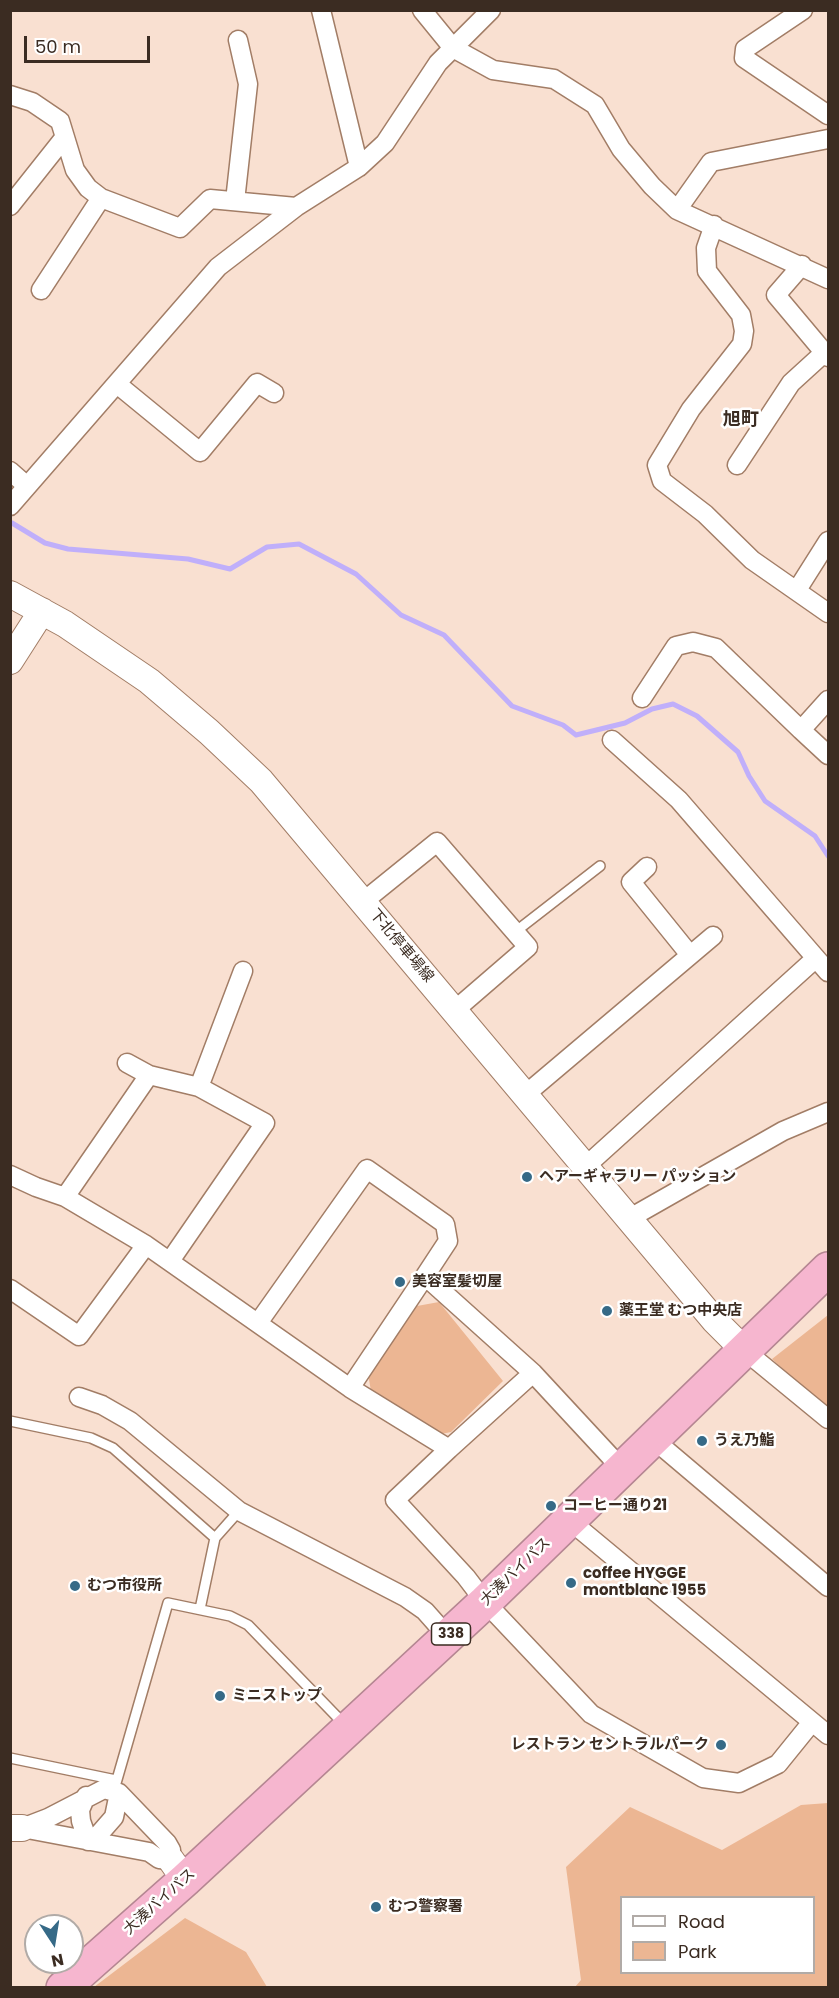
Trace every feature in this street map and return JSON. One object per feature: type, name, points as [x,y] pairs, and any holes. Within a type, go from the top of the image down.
[{"type":"highway","name":"大湊バイパス","points":[[63,1988],[178,1870],[349,1729],[448,1637],[828,1269]]},
{"type":"main road","name":"下北停車場線","points":[[10,594],[42,611],[149,681],[209,732],[261,781],[714,1320],[744,1350]]},
{"type":"main road","points":[[10,661],[42,611]]},
{"type":"street","points":[[321,10],[359,167]]},
{"type":"street","points":[[422,10],[453,48],[493,70],[554,80],[596,105],[621,149],[652,186],[677,210],[828,279]]},
{"type":"street","points":[[10,506],[218,267],[296,207],[359,167],[385,143],[438,63],[491,10]]},
{"type":"street","points":[[803,10],[745,49],[744,58],[828,115]]},
{"type":"street","points":[[235,201],[248,84],[238,40]]},
{"type":"street","points":[[10,95],[32,102],[60,121],[75,170],[88,188],[101,198],[180,228],[210,199],[296,207]]},
{"type":"street","points":[[10,206],[64,138]]},
{"type":"street","points":[[677,210],[711,162],[828,139]]},
{"type":"street","points":[[41,290],[101,198]]},
{"type":"street","points":[[714,225],[706,248],[707,271],[741,315],[744,331],[742,344],[691,409],[657,465],[662,481],[678,496],[705,514],[752,560],[828,613]]},
{"type":"street","points":[[738,465],[791,383],[826,354],[776,295],[802,266]]},
{"type":"street","points":[[117,384],[200,452],[257,383],[274,393]]},
{"type":"street","points":[[10,471],[27,486]]},
{"type":"street","points":[[797,590],[828,541]]},
{"type":"street","points":[[642,698],[676,646],[693,642],[716,648],[828,755]]},
{"type":"street","points":[[801,730],[828,700]]},
{"type":"street","points":[[612,740],[679,800],[828,972]]},
{"type":"street","points":[[364,902],[437,842],[528,947],[455,1010]]},
{"type":"street","points":[[647,867],[631,882],[690,956]]},
{"type":"street","points":[[526,1094],[713,936]]},
{"type":"street","points":[[586,1166],[816,958]]},
{"type":"street","points":[[199,1087],[243,971]]},
{"type":"street","points":[[127,1063],[149,1075],[199,1087],[265,1123],[170,1261]]},
{"type":"street","points":[[65,1197],[149,1075]]},
{"type":"street","points":[[630,1218],[783,1131],[828,1112]]},
{"type":"street","points":[[258,1323],[367,1169],[445,1224],[448,1241],[350,1388]]},
{"type":"street","points":[[10,1175],[65,1197],[146,1245],[350,1388],[449,1449]]},
{"type":"street","points":[[10,1289],[80,1336],[146,1245]]},
{"type":"street","points":[[425,1276],[533,1373],[622,1469]]},
{"type":"street","points":[[744,1350],[828,1419]]},
{"type":"street","points":[[533,1373],[395,1500],[466,1577],[484,1602],[591,1714],[703,1778],[739,1782],[778,1764],[812,1722]]},
{"type":"street","points":[[80,1397],[102,1405],[130,1421],[239,1511],[405,1597],[425,1611],[448,1637]]},
{"type":"street","points":[[653,1439],[828,1587]]},
{"type":"street","points":[[569,1520],[828,1735]]},
{"type":"street","points":[[16,1828],[48,1818],[86,1796],[104,1789],[116,1788]]},
{"type":"street","points":[[91,1841],[114,1817],[116,1788]]},
{"type":"street","points":[[116,1788],[167,1843],[178,1870]]},
{"type":"street","points":[[86,1796],[81,1810],[81,1821],[91,1841]]},
{"type":"street","points":[[16,1828],[149,1852],[178,1870]]},
{"type":"lane","points":[[515,932],[600,866]]},
{"type":"lane","points":[[10,1421],[91,1438],[114,1448],[215,1538]]},
{"type":"lane","points":[[200,1609],[215,1538],[239,1511]]},
{"type":"lane","points":[[10,1758],[116,1788],[168,1603],[230,1616],[248,1625],[349,1729]]},
{"type":"green space","points":[[439,1302],[503,1381],[451,1432],[441,1434],[371,1391],[368,1374],[417,1306]]},
{"type":"green space","points":[[828,1315],[828,1406],[824,1407],[772,1359]]},
{"type":"green space","points":[[828,1803],[828,1987],[575,1987],[581,1980],[566,1867],[630,1807],[722,1850],[801,1805]]},
{"type":"green space","points":[[185,1918],[246,1952],[267,1987],[94,1987]]},
{"type":"waterway","points":[[12,523],[45,543],[68,549],[188,559],[230,569],[267,547],[299,544],[356,574],[401,615],[444,635],[512,706],[563,725],[576,735],[625,723],[652,709],[673,704],[697,716],[738,752],[749,776],[765,801],[815,836],[828,856]]},
{"type":"place","name":"ヘアーギャラリー パッション","points":[[527,1177]]},
{"type":"place","name":"美容室髪切屋","points":[[400,1282]]},
{"type":"place","name":"薬王堂 むつ中央店","points":[[607,1311]]},
{"type":"place","name":"うえ乃鮨","points":[[702,1441]]},
{"type":"place","name":"コーヒー通り21","points":[[551,1506]]},
{"type":"place","name":"coffee HYGGE montblanc 1955","points":[[571,1583]]},
{"type":"place","name":"むつ市役所","points":[[75,1586]]},
{"type":"place","name":"ミニストップ","points":[[220,1696]]},
{"type":"place","name":"レストラン セントラルパーク","points":[[721,1745]]},
{"type":"place","name":"むつ警察署","points":[[376,1907]]},
{"type":"district","name":"旭町","points":[[741,420]]}]
